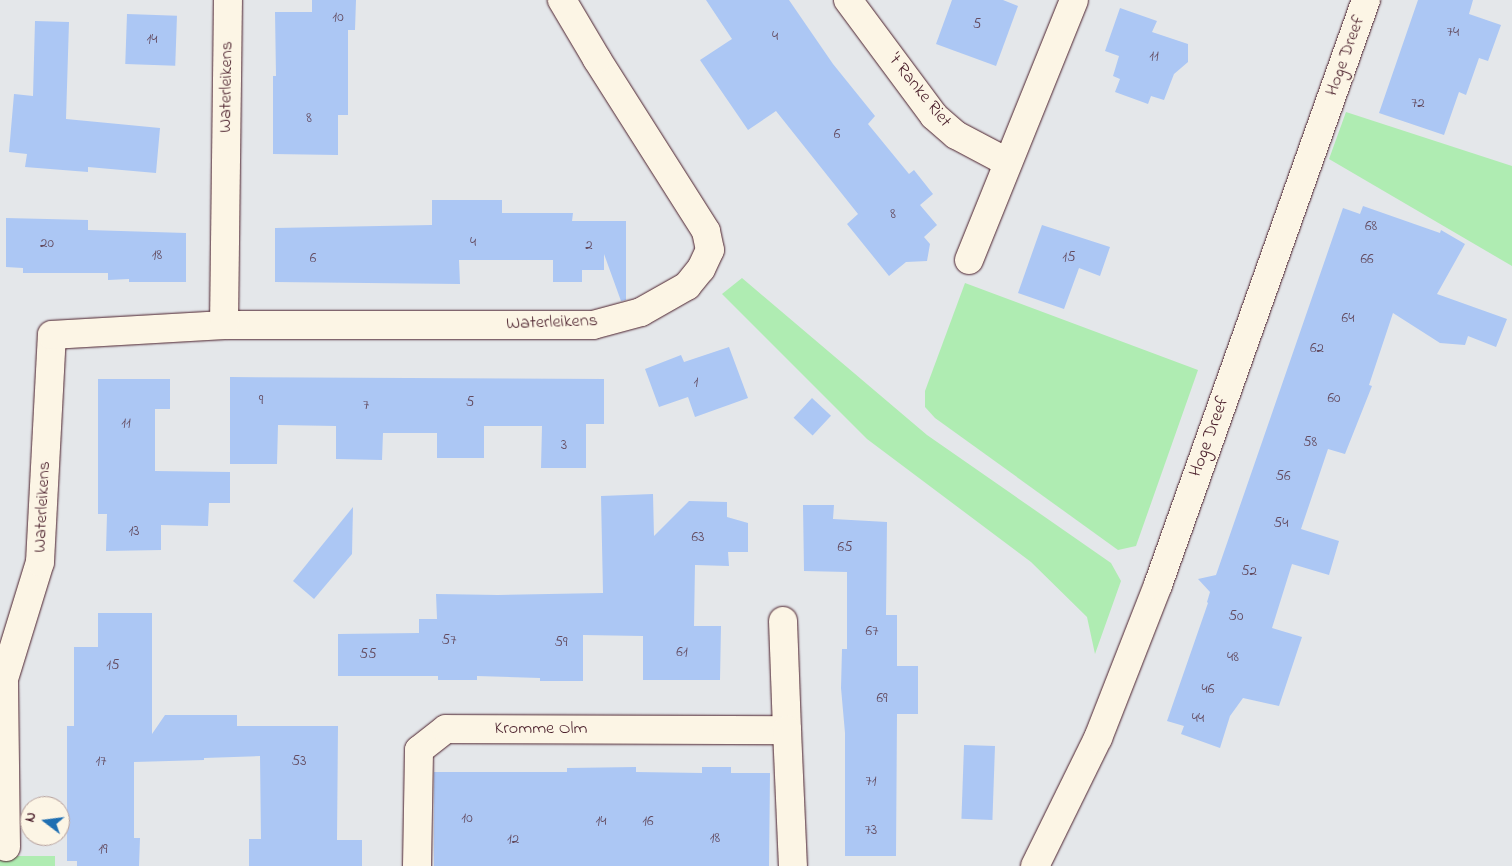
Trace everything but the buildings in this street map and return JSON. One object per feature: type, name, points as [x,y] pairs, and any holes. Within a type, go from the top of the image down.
[{"type":"street","name":"Waterleikens","points":[[224,325],[228,0]]},
{"type":"street","name":"Waterleikens","points":[[6,846],[4,678],[40,562],[52,335],[224,325],[593,325],[641,312],[687,286],[701,269],[710,250],[706,231],[597,59],[562,0]]},
{"type":"street","name":"'t Ranke Riet","points":[[848,0],[934,116],[956,135],[1007,162]]},
{"type":"street","points":[[969,260],[1074,0]]},
{"type":"street","name":"Hoge Dreef","points":[[1035,866],[1098,738],[1158,585],[1366,0]]},
{"type":"street","points":[[783,621],[793,866]]},
{"type":"street","name":"Kromme Olm","points":[[417,866],[419,750],[446,729],[787,730]]},
{"type":"green space","points":[[1346,112],[1512,166],[1512,266],[1329,159]]},
{"type":"green space","points":[[742,278],[927,435],[1111,563],[1121,581],[1095,654],[1087,617],[1031,562],[867,439],[722,294]]},
{"type":"green space","points":[[965,283],[1198,370],[1136,546],[1118,550],[935,418],[925,407],[925,391]]},
{"type":"green space","points":[[0,856],[55,856],[55,866],[0,866]]}]
